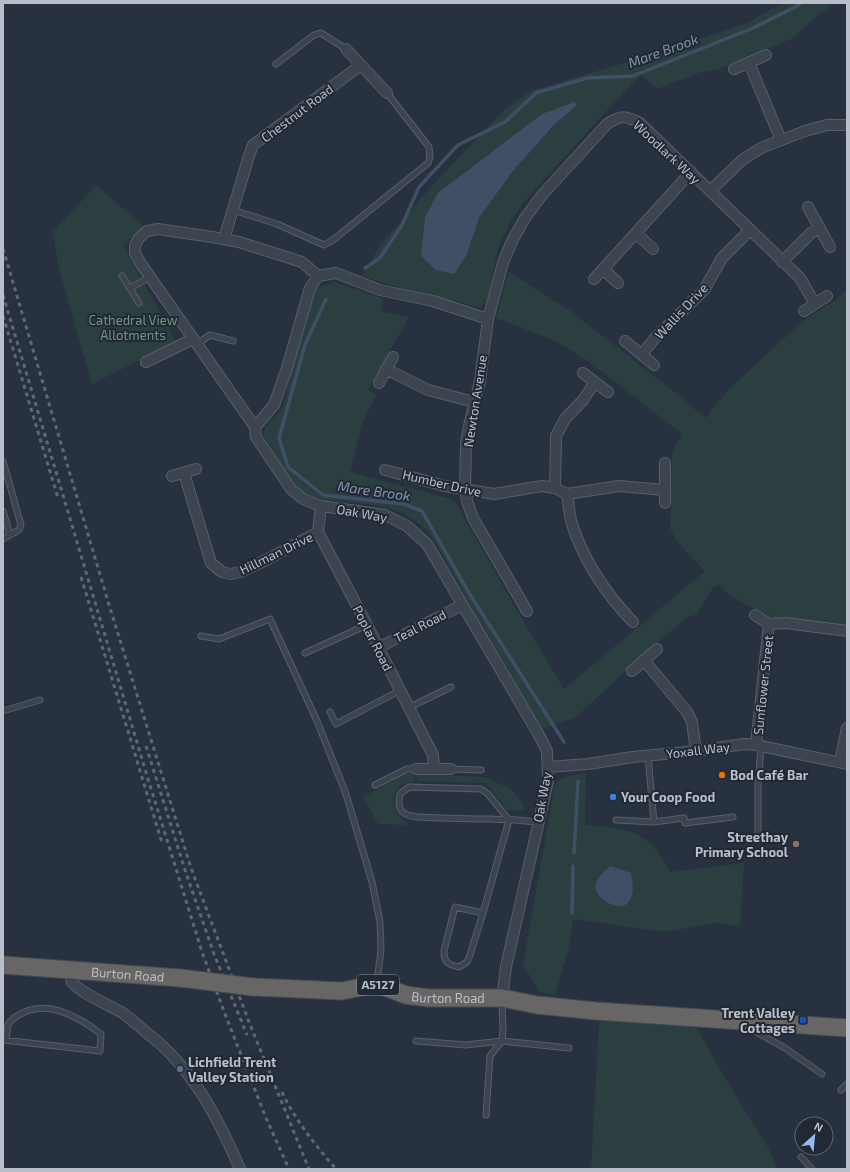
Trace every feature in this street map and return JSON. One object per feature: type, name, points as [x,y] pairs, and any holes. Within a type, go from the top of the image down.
[{"type":"highway","name":"Burton Road","points":[[3,965],[180,978],[253,987],[342,991],[377,984],[406,995],[428,998],[502,998],[537,1005],[596,1011],[847,1028]]},
{"type":"street","points":[[346,49],[387,93]]},
{"type":"street","points":[[734,69],[766,55]]},
{"type":"street","points":[[748,63],[781,140]]},
{"type":"street","name":"Chestnut Road","points":[[224,239],[253,145],[361,65]]},
{"type":"street","name":"Woodlark Way","points":[[488,319],[503,263],[512,241],[525,218],[542,195],[607,124],[616,118],[624,116],[632,118],[641,124],[800,278],[815,304]]},
{"type":"street","points":[[710,191],[742,160],[761,148],[805,130],[827,125],[847,126]]},
{"type":"street","points":[[594,278],[691,172]]},
{"type":"street","points":[[808,207],[830,247]]},
{"type":"street","points":[[782,262],[811,233],[819,228]]},
{"type":"street","name":"Oak Way","points":[[318,276],[302,262],[239,242],[224,239],[158,229],[147,231],[139,238],[135,245],[135,252],[150,277],[255,427],[256,437],[291,488],[303,499],[321,506],[385,515],[407,526],[427,544],[547,751],[548,781],[506,967],[502,998]]},
{"type":"street","name":"Wallis Drive","points":[[642,354],[655,338],[704,290],[722,258],[750,230]]},
{"type":"street","points":[[636,233],[654,249]]},
{"type":"street","points":[[603,269],[618,283]]},
{"type":"street","points":[[255,427],[274,404],[287,368],[310,288],[318,276],[336,273],[380,290],[433,301],[488,319]]},
{"type":"street","points":[[804,311],[827,296]]},
{"type":"street","name":"Newton Avenue","points":[[488,319],[480,381],[474,402],[466,443],[465,490],[473,518],[527,611]]},
{"type":"street","points":[[146,362],[195,341]]},
{"type":"street","points":[[625,341],[654,365]]},
{"type":"street","points":[[378,383],[393,357]]},
{"type":"street","points":[[386,369],[428,390],[474,402]]},
{"type":"street","points":[[583,373],[608,392]]},
{"type":"street","points":[[555,488],[556,436],[565,419],[583,400],[595,382]]},
{"type":"street","points":[[665,463],[665,503]]},
{"type":"street","points":[[172,476],[196,469]]},
{"type":"street","name":"Humber Drive","points":[[385,470],[445,486],[494,494],[542,486],[555,488],[567,494]]},
{"type":"street","name":"Hillman Drive","points":[[184,473],[211,563],[222,572],[232,574],[240,572],[318,532]]},
{"type":"street","points":[[632,622],[620,609],[595,575],[581,547],[572,523],[567,494],[619,486],[665,490]]},
{"type":"street","points":[[318,532],[321,506]]},
{"type":"street","name":"Poplar Road","points":[[318,532],[433,755],[434,769]]},
{"type":"street","name":"Teal Road","points":[[378,648],[462,605]]},
{"type":"street","points":[[755,615],[769,624],[786,623],[847,631]]},
{"type":"street","name":"Sunflower Street","points":[[758,746],[769,624]]},
{"type":"street","points":[[632,671],[657,649]]},
{"type":"street","points":[[644,660],[687,712],[692,722],[696,751]]},
{"type":"street","points":[[844,763],[847,728]]},
{"type":"street","name":"Yoxall Way","points":[[548,767],[588,764],[744,744],[844,763]]},
{"type":"street","points":[[416,769],[451,769]]},
{"type":"street","points":[[71,971],[70,979],[73,984],[122,1013],[154,1038],[180,1064],[208,1103],[224,1131],[240,1169]]},
{"type":"lane","points":[[276,64],[314,35],[321,33],[346,49]]},
{"type":"lane","points":[[233,210],[277,224],[324,245],[333,240],[428,163],[430,157],[429,147],[387,93]]},
{"type":"lane","points":[[122,276],[139,303]]},
{"type":"lane","points":[[130,288],[150,277]]},
{"type":"lane","points":[[195,341],[210,335],[234,341]]},
{"type":"lane","points":[[3,461],[22,525],[19,530],[3,538]]},
{"type":"lane","points":[[3,511],[10,535]]},
{"type":"lane","points":[[201,636],[219,640],[270,619],[318,722],[346,794],[372,882],[380,922],[381,950],[377,984]]},
{"type":"lane","points":[[305,653],[367,625]]},
{"type":"lane","points":[[408,708],[452,687]]},
{"type":"lane","points":[[330,712],[336,724],[399,691]]},
{"type":"lane","points":[[3,711],[40,700]]},
{"type":"lane","points":[[758,746],[758,831]]},
{"type":"lane","points":[[648,756],[654,822]]},
{"type":"lane","points":[[375,785],[407,769],[416,769]]},
{"type":"lane","points":[[451,769],[481,770]]},
{"type":"lane","points":[[509,820],[488,794],[482,789],[409,787],[401,793],[399,800],[399,807],[404,814],[410,816],[509,820],[529,820],[538,823]]},
{"type":"lane","points":[[616,820],[654,822],[684,818],[685,823],[733,817]]},
{"type":"lane","points":[[483,914],[455,907],[444,951],[444,958],[446,962],[452,966],[460,967],[467,962],[483,914],[509,820]]},
{"type":"lane","points":[[486,1115],[490,1056],[502,1041],[502,998]]},
{"type":"lane","points":[[38,1008],[50,1009],[75,1018],[101,1034],[100,1051],[5,1040],[10,1021],[26,1011],[38,1008]]},
{"type":"lane","points":[[759,1023],[758,1033],[785,1048],[822,1074]]},
{"type":"lane","points":[[416,1041],[466,1045],[502,1041],[568,1048]]},
{"type":"lane","points":[[841,1090],[847,1084]]},
{"type":"lane","points":[[801,1157],[812,1169]]},
{"type":"green space","points":[[782,3],[834,3],[791,39],[721,68],[701,72],[657,89],[641,75],[524,202],[500,243],[485,304],[478,307],[412,291],[362,276],[381,244],[430,188],[505,109],[533,90],[665,51],[747,23]],"holes":[[[577,105],[553,126],[513,171],[479,218],[542,114]]]},
{"type":"green space","name":"Cathedral View Allotments","points":[[96,185],[144,227],[123,245],[176,342],[92,384],[59,270],[53,232]]},
{"type":"green space","points":[[509,272],[569,310],[671,389],[705,418],[728,390],[782,340],[807,318],[836,300],[847,291],[847,626],[772,617],[754,609],[728,594],[718,584],[712,589],[697,614],[687,617],[633,664],[575,718],[542,729],[432,537],[423,527],[401,513],[390,509],[313,497],[305,493],[294,482],[277,458],[264,436],[264,432],[267,425],[282,408],[315,289],[334,282],[383,299],[381,312],[409,317],[368,390],[376,395],[363,422],[350,472],[454,500],[564,689],[705,571],[681,546],[670,528],[672,452],[682,434],[592,364],[556,341],[496,318]]},
{"type":"green space","points":[[586,773],[585,825],[629,831],[642,837],[659,853],[670,872],[744,863],[740,926],[718,923],[664,932],[573,919],[569,947],[555,995],[539,992],[523,964],[555,784],[566,777]]},
{"type":"green space","points":[[404,774],[413,774],[414,781],[400,785],[394,797],[394,806],[407,825],[378,824],[363,797]]},
{"type":"green space","points":[[416,774],[484,777],[511,789],[525,808],[524,811],[507,810],[486,783],[417,781]]},
{"type":"green space","points":[[599,1020],[696,1027],[731,1088],[769,1149],[777,1169],[591,1169]]},
{"type":"water","points":[[574,102],[577,105],[553,126],[513,171],[479,218],[466,256],[454,274],[436,270],[421,256],[425,217],[438,193],[542,114]]},
{"type":"water","points":[[610,866],[631,873],[633,890],[630,901],[624,906],[616,906],[608,903],[596,890],[597,881]]},
{"type":"waterway","name":"Mare Brook","points":[[365,268],[380,258],[402,225],[419,187],[458,145],[505,122],[536,93],[587,78],[633,76],[753,28],[801,3]]},
{"type":"waterway","name":"Mare Brook","points":[[326,299],[305,345],[279,438],[288,467],[323,495],[404,504],[422,511],[469,593],[564,742]]},
{"type":"waterway","name":"Mare Brook","points":[[574,853],[578,781]]},
{"type":"waterway","name":"Mare Brook","points":[[572,913],[573,866]]},
{"type":"railway","points":[[3,249],[110,608],[191,868],[249,1022],[309,1169]]},
{"type":"railway","points":[[3,295],[148,779],[202,952],[266,1118],[289,1169]]},
{"type":"railway","points":[[3,316],[58,498]]},
{"type":"railway","points":[[81,577],[162,843]]},
{"type":"railway","points":[[146,746],[185,870],[214,954],[247,1035]]},
{"type":"railway","points":[[282,1092],[293,1113],[306,1132],[336,1169]]},
{"type":"place","name":"Bod Café Bar","points":[[722,775]]},
{"type":"place","name":"Your Coop Food","points":[[613,797]]},
{"type":"place","name":"Streethay Primary School","points":[[796,844]]},
{"type":"place","name":"Trent Valley Cottages","points":[[803,1020]]},
{"type":"place","name":"Lichfield Trent Valley Station","points":[[180,1069]]}]
